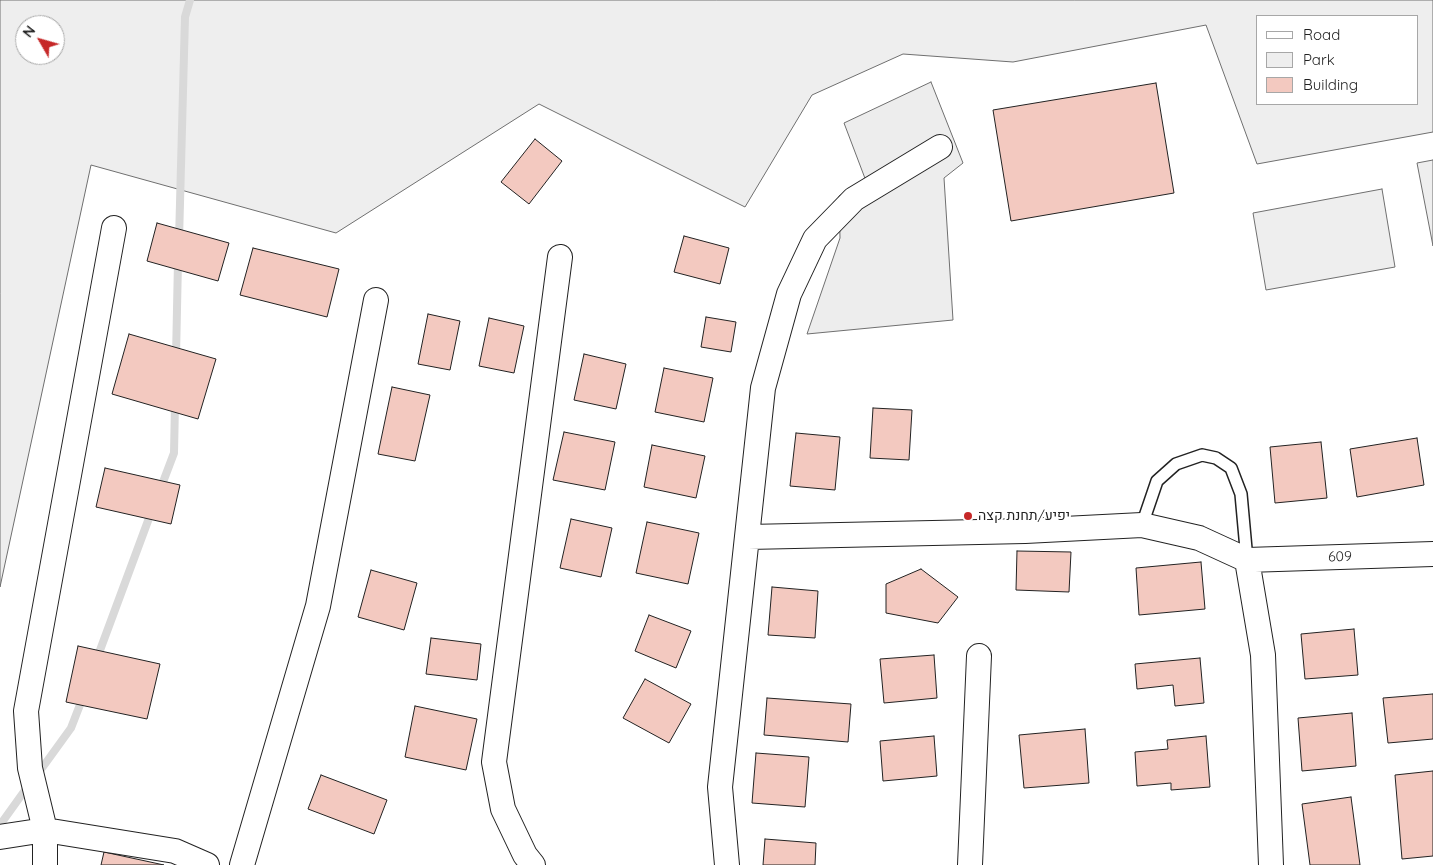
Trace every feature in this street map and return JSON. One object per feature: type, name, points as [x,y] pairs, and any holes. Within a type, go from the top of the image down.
[{"type":"street","points":[[727,865],[720,787],[748,537],[762,388],[789,294],[815,239],[854,199],[940,147]]},
{"type":"street","points":[[44,865],[45,830],[30,768],[26,711],[114,228]]},
{"type":"street","points":[[524,862],[502,809],[494,762],[560,257]]},
{"type":"street","points":[[242,865],[318,606],[376,300]]},
{"type":"street","points":[[748,537],[1025,531],[1142,525],[1200,538],[1247,560],[1262,655],[1271,865]]},
{"type":"street","name":"609","points":[[1247,560],[1433,554]]},
{"type":"street","points":[[970,865],[979,656]]},
{"type":"street","points":[[0,837],[45,830],[175,851],[207,865]]},
{"type":"lane","points":[[1142,525],[1156,481],[1176,464],[1202,455],[1216,458],[1230,468],[1241,494],[1247,560]]},
{"type":"green space","points":[[0,0],[1433,0],[1433,132],[1257,164],[1206,25],[1013,62],[903,54],[812,95],[745,207],[539,104],[336,233],[91,165],[0,587]]},
{"type":"green space","points":[[1433,160],[1433,246],[1417,163]]},
{"type":"green space","points":[[1382,189],[1395,267],[1266,290],[1253,213]]},
{"type":"shaded area","points":[[931,82],[963,163],[944,178],[953,320],[807,334],[840,238],[839,196],[866,181],[844,123]]},
{"type":"building","points":[[1156,83],[1174,193],[1011,221],[993,110]]},
{"type":"building","points":[[535,139],[562,161],[529,204],[501,182]]},
{"type":"building","points":[[157,223],[229,243],[218,281],[147,261]]},
{"type":"building","points":[[684,236],[729,248],[720,284],[674,272]]},
{"type":"building","points":[[253,248],[339,269],[327,317],[240,295]]},
{"type":"building","points":[[428,314],[460,321],[450,370],[418,364]]},
{"type":"building","points":[[706,317],[736,322],[731,352],[701,347]]},
{"type":"building","points":[[489,318],[524,326],[514,373],[479,366]]},
{"type":"building","points":[[129,334],[216,359],[198,419],[112,394]]},
{"type":"building","points":[[584,354],[626,364],[616,409],[574,400]]},
{"type":"building","points":[[664,368],[713,378],[704,422],[655,412]]},
{"type":"building","points":[[392,387],[430,395],[415,461],[378,454]]},
{"type":"building","points":[[873,408],[912,410],[909,460],[870,458]]},
{"type":"building","points":[[564,432],[615,442],[605,490],[553,480]]},
{"type":"building","points":[[796,433],[840,437],[835,490],[790,486]]},
{"type":"building","points":[[1417,438],[1424,485],[1357,497],[1350,449]]},
{"type":"building","points":[[1321,442],[1327,498],[1275,503],[1270,447]]},
{"type":"building","points":[[652,445],[705,456],[696,498],[644,487]]},
{"type":"building","points":[[105,468],[180,485],[171,524],[96,507]]},
{"type":"building","points":[[571,519],[612,528],[601,577],[560,568]]},
{"type":"building","points":[[647,522],[699,533],[688,584],[636,573]]},
{"type":"building","points":[[1017,551],[1071,552],[1069,592],[1016,590]]},
{"type":"building","points":[[1201,562],[1205,609],[1139,615],[1136,568]]},
{"type":"building","points":[[921,569],[958,597],[938,623],[886,613],[886,584]]},
{"type":"building","points":[[371,570],[417,583],[404,630],[358,617]]},
{"type":"building","points":[[772,587],[818,591],[815,638],[768,635]]},
{"type":"building","points":[[649,615],[691,631],[676,668],[635,651]]},
{"type":"building","points":[[1354,629],[1358,675],[1305,679],[1301,634]]},
{"type":"building","points":[[431,638],[481,644],[477,680],[426,674]]},
{"type":"building","points":[[78,646],[160,664],[147,719],[66,702]]},
{"type":"building","points":[[934,655],[937,698],[884,703],[880,659]]},
{"type":"building","points":[[1200,658],[1204,703],[1175,706],[1173,685],[1137,689],[1135,664]]},
{"type":"building","points":[[645,679],[691,704],[669,743],[623,718]]},
{"type":"building","points":[[1433,694],[1433,739],[1388,743],[1383,698]]},
{"type":"building","points":[[767,698],[851,704],[848,742],[764,735]]},
{"type":"building","points":[[415,706],[477,719],[466,770],[405,757]]},
{"type":"building","points":[[1352,713],[1356,766],[1302,771],[1298,718]]},
{"type":"building","points":[[1085,729],[1089,783],[1024,788],[1019,735]]},
{"type":"building","points":[[934,736],[937,776],[883,781],[880,741]]},
{"type":"building","points":[[1206,736],[1210,787],[1171,790],[1171,783],[1137,786],[1135,752],[1168,749],[1167,740]]},
{"type":"building","points":[[756,753],[809,757],[805,807],[752,803]]},
{"type":"building","points":[[1433,771],[1433,856],[1402,859],[1395,775]]},
{"type":"building","points":[[321,775],[387,800],[374,834],[308,809]]},
{"type":"building","points":[[1351,797],[1360,865],[1310,865],[1302,804]]},
{"type":"building","points":[[765,839],[816,843],[815,865],[763,865]]},
{"type":"building","points":[[104,852],[164,865],[101,865]]},
{"type":"waterway","points":[[179,240],[185,17],[190,0]]},
{"type":"waterway","points":[[176,357],[178,261]]},
{"type":"waterway","points":[[160,490],[174,453],[175,404]]},
{"type":"waterway","points":[[96,661],[152,510]]},
{"type":"waterway","points":[[37,775],[71,728],[83,697]]},
{"type":"waterway","points":[[0,825],[28,786]]},
{"type":"place","name":"יפיע/תחנת קצה","points":[[968,516]]}]
